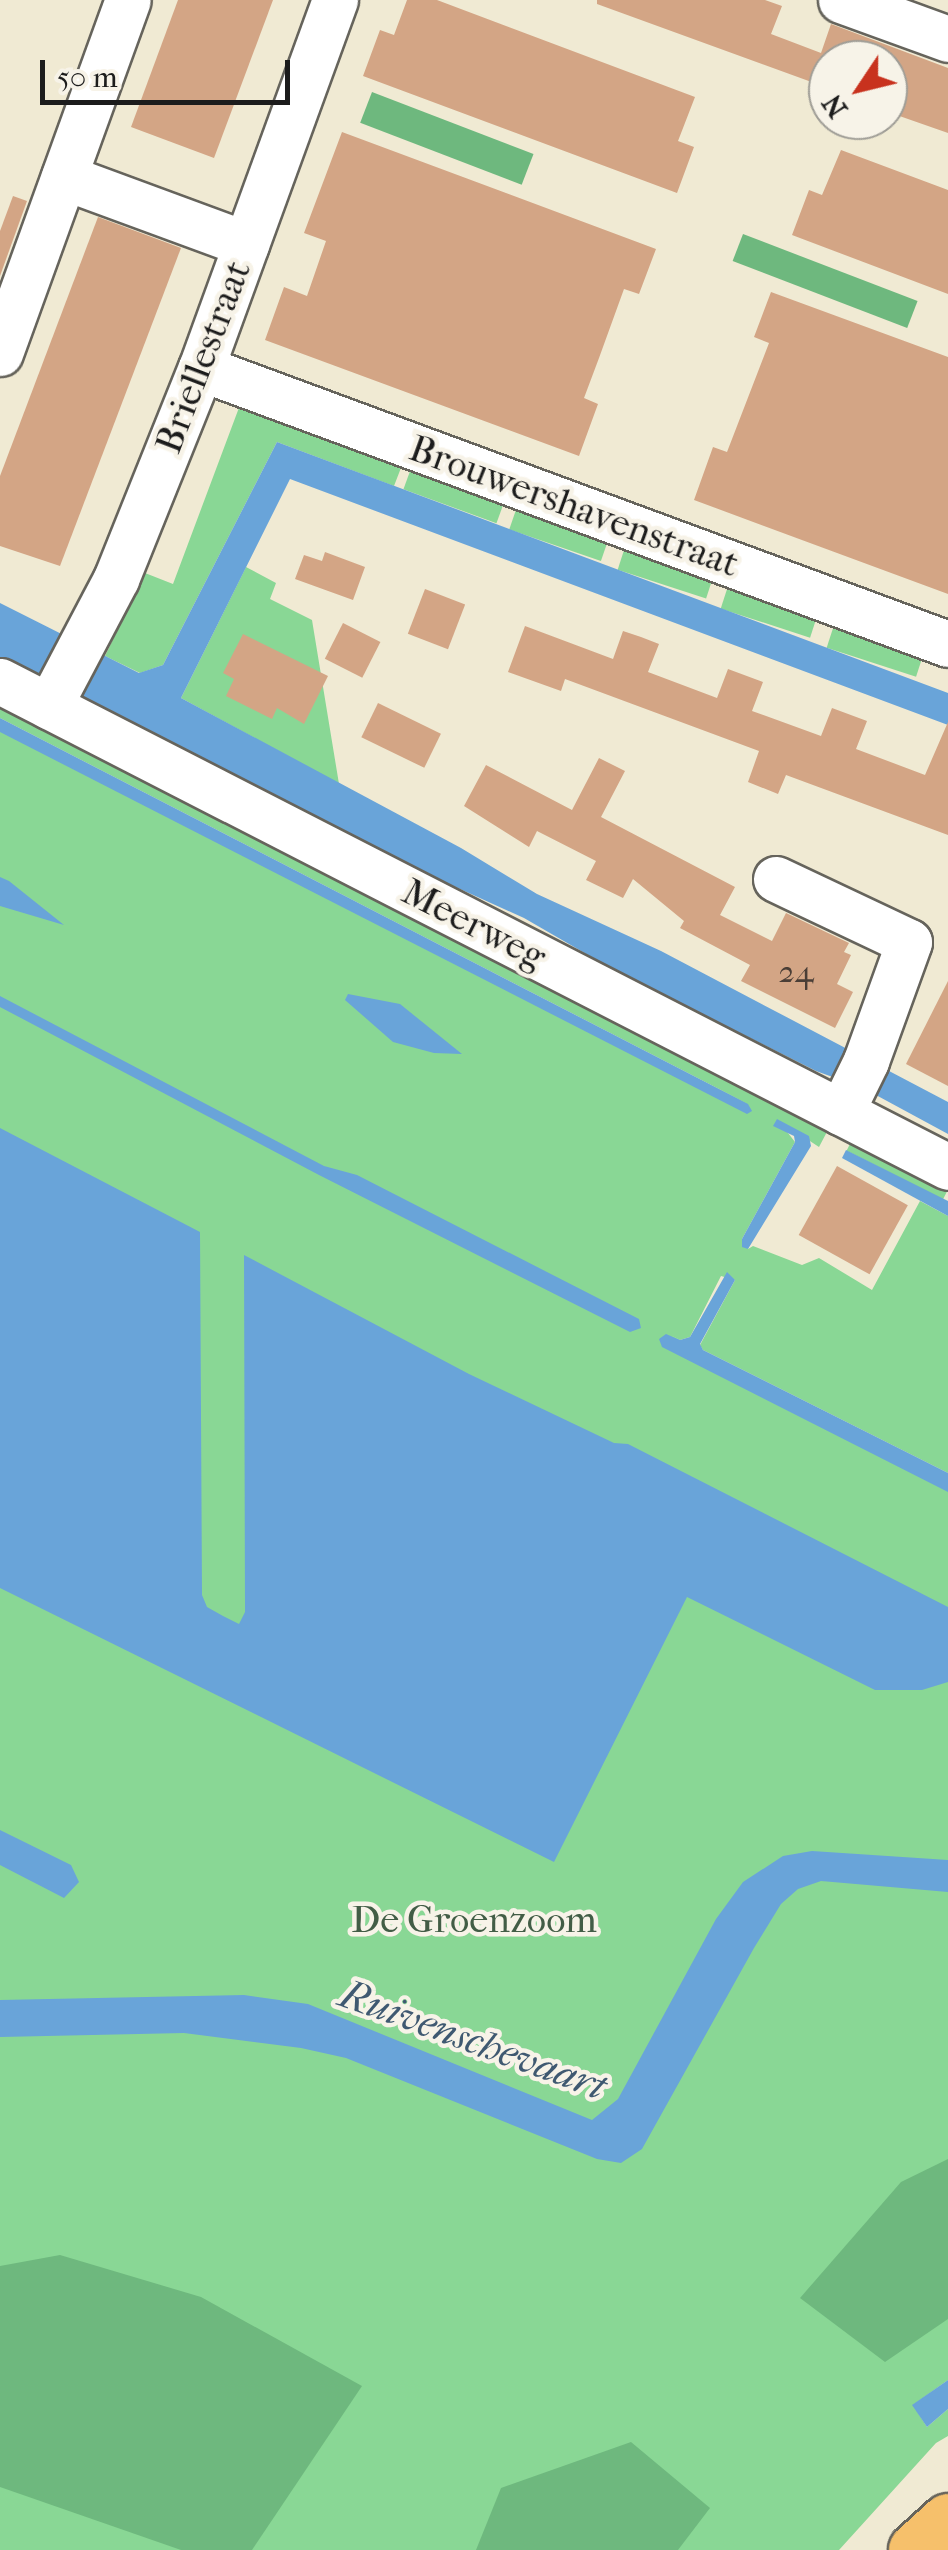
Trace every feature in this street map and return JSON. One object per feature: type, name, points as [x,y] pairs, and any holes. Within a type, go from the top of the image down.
[{"type":"main road","points":[[916,2550],[948,2521]]},
{"type":"street","points":[[0,353],[128,0]]},
{"type":"street","name":"Briellestraat","points":[[52,699],[116,579],[200,368],[335,0]]},
{"type":"street","points":[[841,0],[948,39]]},
{"type":"street","points":[[64,177],[246,244]]},
{"type":"street","name":"Brouwershavenstraat","points":[[200,368],[948,644]]},
{"type":"street","name":"Meerweg","points":[[0,680],[52,699],[853,1087],[948,1167]]},
{"type":"street","points":[[776,879],[908,942],[853,1087]]},
{"type":"green space","points":[[372,92],[534,154],[522,185],[360,123]]},
{"type":"green space","points":[[743,234],[918,301],[907,328],[733,261]]},
{"type":"green space","points":[[240,405],[404,460],[394,486],[277,442],[163,665],[140,673],[105,656],[145,573],[173,584]]},
{"type":"green space","points":[[413,463],[506,497],[496,523],[403,489]]},
{"type":"green space","points":[[518,504],[610,536],[601,561],[509,530]]},
{"type":"green space","points":[[626,544],[714,573],[706,598],[618,570]]},
{"type":"green space","points":[[246,567],[276,583],[270,599],[312,620],[339,784],[181,698]]},
{"type":"green space","points":[[729,583],[818,612],[810,638],[721,609]]},
{"type":"green space","points":[[835,622],[924,651],[916,677],[827,648]]},
{"type":"green space","name":"De Groenzoom","points":[[0,702],[829,1128],[819,1147],[778,1120],[795,1142],[742,1239],[748,1249],[753,1246],[802,1265],[819,1258],[872,1290],[920,1201],[948,1216],[948,1473],[703,1350],[700,1345],[735,1280],[721,1276],[690,1337],[680,1340],[670,1335],[948,1480],[948,2380],[913,2405],[927,2427],[948,2409],[948,2436],[936,2443],[839,2550],[0,2550],[0,727],[748,1104],[0,718]]},
{"type":"green space","points":[[852,1140],[948,1189],[943,1200],[847,1151]]},
{"type":"green space","points":[[948,2159],[948,2319],[885,2362],[800,2298],[901,2182]]},
{"type":"green space","points":[[60,2255],[201,2297],[362,2386],[252,2550],[181,2550],[0,2487],[0,2266]]},
{"type":"green space","points":[[631,2442],[710,2508],[678,2550],[476,2550],[501,2488]]},
{"type":"water","points":[[277,442],[948,693],[948,725],[290,479],[181,698],[461,848],[537,894],[661,951],[948,1102],[948,1134],[863,1088],[816,1071],[614,970],[524,918],[405,864],[0,657],[0,603],[139,673],[163,665]]},
{"type":"water","points":[[0,718],[748,1104],[752,1111],[747,1114],[0,732]]},
{"type":"water","points":[[0,877],[9,881],[64,925],[0,906]]},
{"type":"water","points":[[348,994],[400,1004],[462,1054],[434,1053],[393,1042],[345,1000]]},
{"type":"water","points":[[0,996],[324,1166],[357,1175],[639,1319],[641,1328],[630,1332],[319,1175],[0,1007]]},
{"type":"water","points":[[777,1119],[809,1136],[811,1146],[748,1249],[742,1247],[742,1239],[795,1142],[794,1136],[773,1126]]},
{"type":"water","points":[[0,1128],[200,1232],[202,1595],[207,1607],[239,1624],[245,1612],[244,1255],[469,1374],[614,1443],[628,1444],[948,1607],[948,1682],[922,1690],[875,1690],[687,1597],[554,1862],[0,1588]]},
{"type":"water","points":[[846,1150],[948,1201],[948,1216],[842,1158]]},
{"type":"water","points":[[727,1272],[735,1280],[700,1344],[703,1350],[948,1473],[948,1492],[662,1347],[659,1339],[666,1334],[680,1340],[690,1337]]},
{"type":"water","points":[[0,1830],[71,1865],[79,1882],[64,1898],[0,1865]]},
{"type":"water","points":[[812,1851],[948,1860],[948,1892],[821,1881],[798,1889],[781,1904],[754,1948],[642,2149],[621,2163],[597,2159],[346,2058],[301,2048],[184,2033],[0,2037],[0,2000],[244,1995],[308,2004],[592,2120],[618,2099],[716,1919],[743,1882],[783,1856]]},
{"type":"water","points":[[948,2380],[948,2409],[927,2427],[912,2405]]},
{"type":"building","points":[[178,0],[273,0],[214,158],[131,127]]},
{"type":"building","points":[[407,0],[437,0],[695,97],[678,141],[694,147],[677,193],[363,76],[380,30],[394,35]]},
{"type":"building","points":[[597,0],[765,0],[782,6],[771,34],[808,48],[808,81],[597,4]]},
{"type":"building","points":[[831,24],[874,40],[825,40]]},
{"type":"building","points":[[908,53],[948,68],[948,133],[908,119]]},
{"type":"building","points":[[342,132],[656,249],[639,294],[624,289],[584,398],[598,404],[579,456],[265,340],[284,287],[307,296],[326,241],[304,233]]},
{"type":"building","points":[[841,150],[948,190],[948,294],[792,235],[809,190],[822,195]]},
{"type":"building","points":[[13,196],[27,201],[0,276],[0,231]]},
{"type":"building","points":[[98,217],[181,248],[60,566],[0,546],[0,476]]},
{"type":"building","points":[[771,292],[948,357],[948,594],[694,500],[713,447],[727,452],[769,343],[754,337]]},
{"type":"building","points":[[325,552],[365,567],[353,600],[295,579],[304,555],[322,561]]},
{"type":"building","points":[[425,589],[465,604],[448,649],[408,634]]},
{"type":"building","points":[[343,623],[380,642],[362,678],[325,659]]},
{"type":"building","points":[[525,626],[613,659],[623,631],[641,637],[659,644],[648,672],[717,698],[728,669],[763,682],[752,711],[821,736],[832,708],[867,721],[856,749],[925,775],[948,722],[948,835],[786,775],[778,794],[748,782],[759,751],[565,679],[561,691],[508,672]]},
{"type":"building","points":[[243,634],[328,676],[304,724],[277,708],[272,719],[226,696],[234,679],[223,673]]},
{"type":"building","points":[[378,703],[441,734],[424,768],[361,737]]},
{"type":"building","points":[[599,758],[625,771],[601,817],[735,887],[720,915],[772,941],[786,913],[849,943],[844,952],[851,955],[837,984],[853,992],[835,1028],[741,981],[750,965],[680,928],[684,921],[633,879],[623,898],[586,880],[596,861],[537,831],[529,847],[464,806],[486,765],[572,810]]},
{"type":"building","points":[[948,981],[948,1086],[906,1064]]},
{"type":"building","points":[[837,1166],[908,1205],[870,1274],[799,1235]]},
{"type":"water label","name":"Ruivenschevaart","points":[[473,2040]]}]
